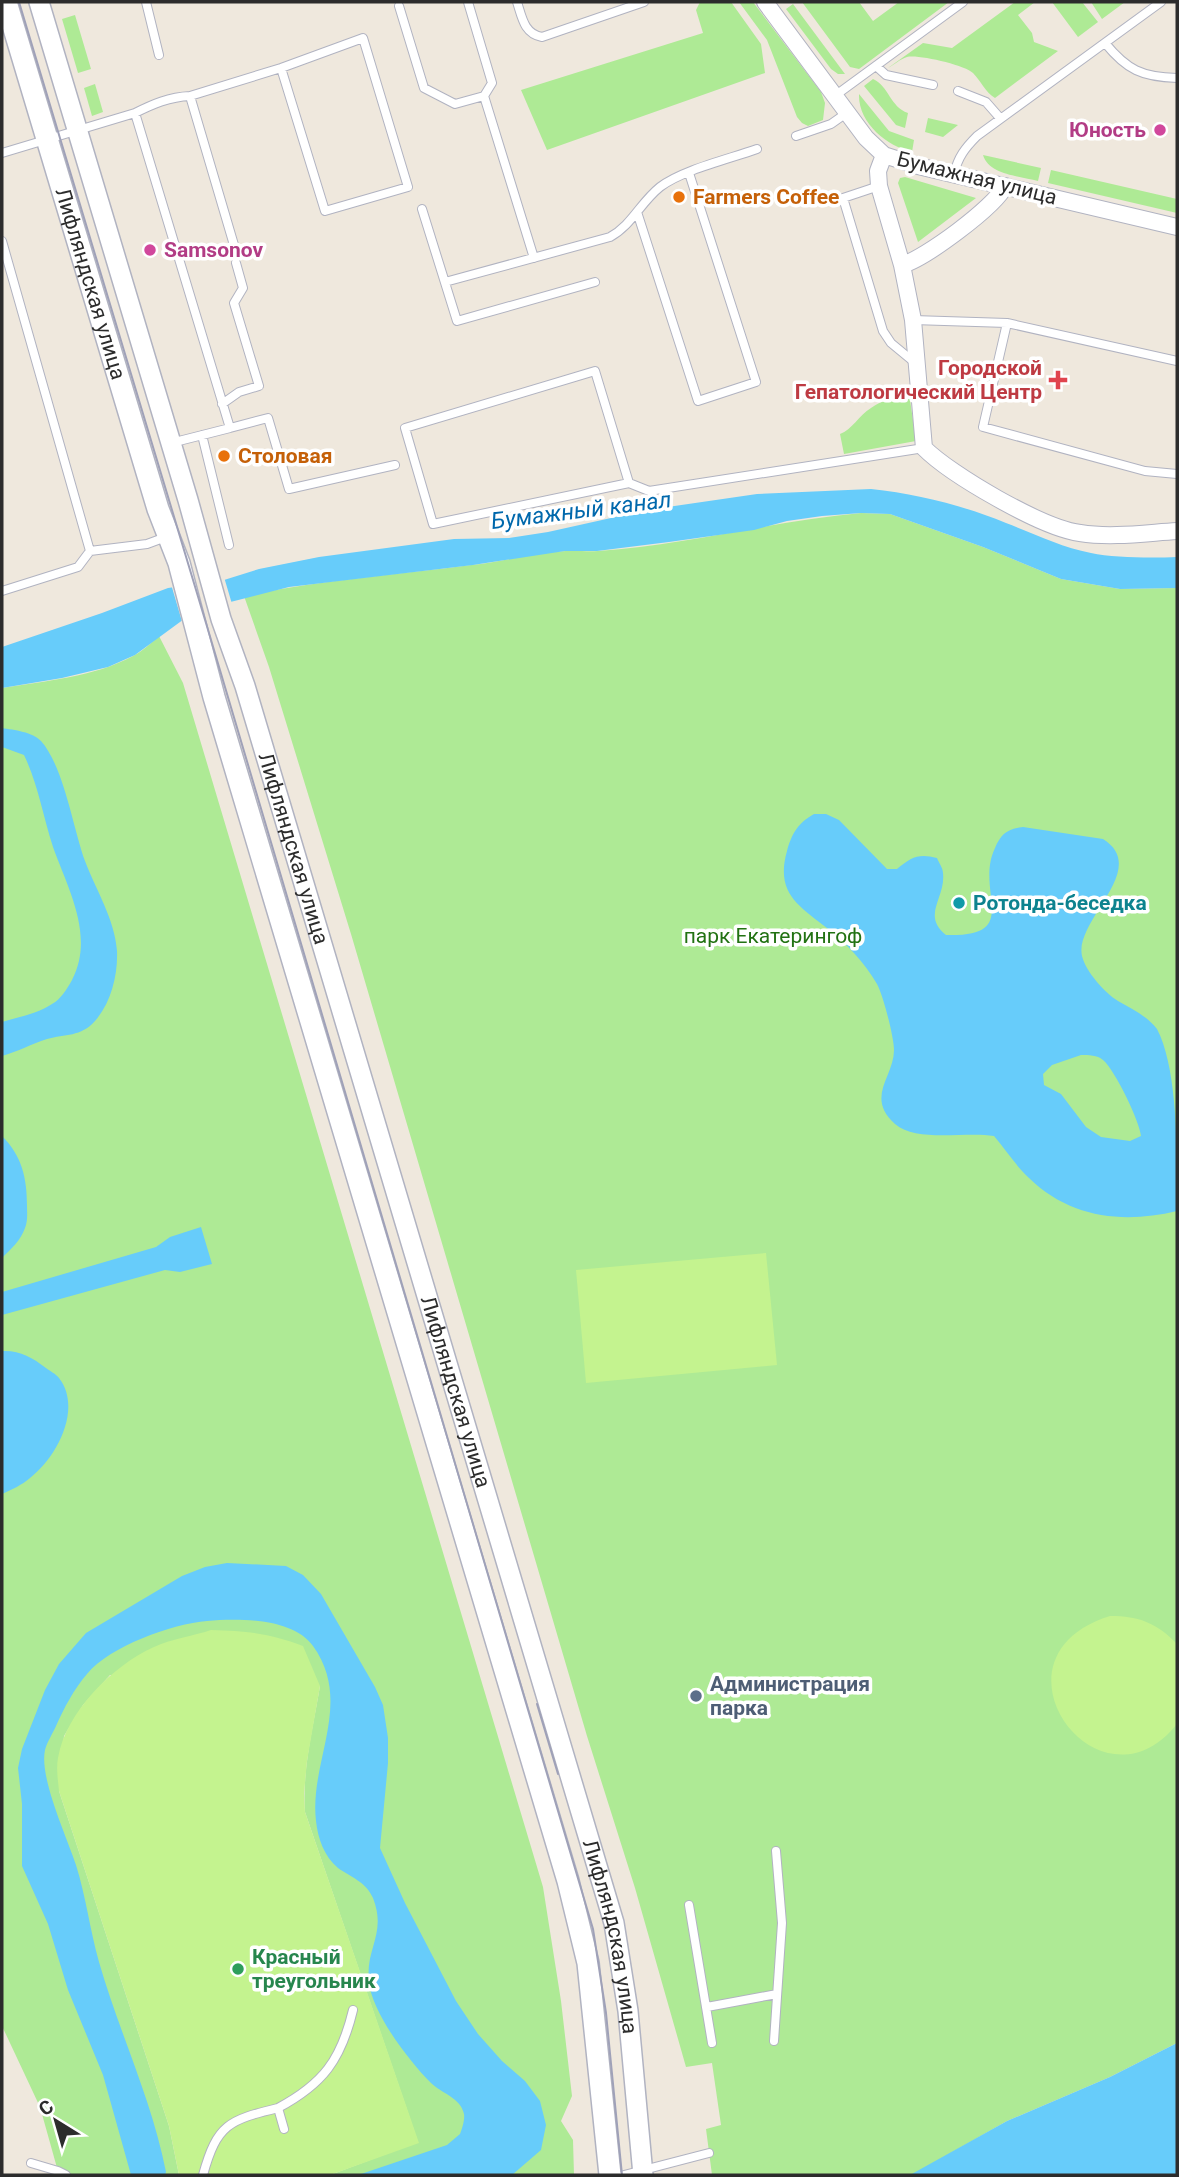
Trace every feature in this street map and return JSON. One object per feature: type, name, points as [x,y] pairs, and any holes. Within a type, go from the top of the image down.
[{"type":"main road","name":"Лифляндская улица","points":[[5,2],[158,509],[179,563],[214,697],[578,1919],[591,1989],[610,2175]]},
{"type":"street","name":"Лифляндская улица","points":[[39,2],[221,619],[245,686],[614,1923],[628,2011],[636,2174]]},
{"type":"street","name":"Бумажная улица","points":[[770,4],[866,138],[884,155],[1177,227]]},
{"type":"street","points":[[884,155],[878,171],[879,186],[902,265],[913,320],[924,448],[949,469],[1057,528],[1098,535],[1177,531]]},
{"type":"street","points":[[902,265],[923,256],[965,224],[996,200],[1005,186]]},
{"type":"lane","points":[[146,2],[159,55]]},
{"type":"lane","points":[[399,6],[424,88],[455,104],[484,96],[492,83],[468,2]]},
{"type":"lane","points":[[517,2],[526,27],[534,36],[542,37],[645,2]]},
{"type":"lane","points":[[836,95],[963,2]]},
{"type":"lane","points":[[954,174],[958,160],[976,136],[1161,2]]},
{"type":"lane","points":[[2,153],[135,113],[165,100],[190,96],[281,68],[363,38],[408,187],[325,211],[281,68]]},
{"type":"lane","points":[[1105,43],[1120,61],[1134,70],[1151,77],[1177,78]]},
{"type":"lane","points":[[876,66],[887,75],[933,85]]},
{"type":"lane","points":[[958,91],[986,102],[1000,118]]},
{"type":"lane","points":[[190,96],[234,245]]},
{"type":"lane","points":[[484,96],[534,258]]},
{"type":"lane","points":[[796,136],[831,124],[848,112]]},
{"type":"lane","points":[[135,113],[230,428]]},
{"type":"lane","points":[[445,282],[610,237],[624,230],[658,189],[671,180],[757,149]]},
{"type":"lane","points":[[637,212],[698,401],[757,382],[689,173]]},
{"type":"lane","points":[[879,186],[843,198],[883,331],[891,343],[917,364]]},
{"type":"lane","points":[[422,209],[457,321],[595,282]]},
{"type":"lane","points":[[2,241],[90,551]]},
{"type":"lane","points":[[222,404],[239,392],[259,386],[234,303],[243,288],[236,263]]},
{"type":"lane","points":[[913,320],[1007,323],[1177,361]]},
{"type":"lane","points":[[1007,323],[983,427],[1145,471],[1177,474]]},
{"type":"lane","points":[[629,483],[595,371],[405,428],[433,524],[629,483],[649,491],[924,448]]},
{"type":"lane","points":[[171,443],[268,418],[289,489],[395,465]]},
{"type":"lane","points":[[202,435],[229,545]]},
{"type":"lane","points":[[2,591],[78,567],[90,551],[147,544],[169,536]]},
{"type":"lane","points":[[774,2041],[782,1923],[776,1851]]},
{"type":"lane","points":[[689,1905],[712,2043]]},
{"type":"lane","points":[[707,2007],[777,1994]]},
{"type":"lane","points":[[203,2175],[211,2149],[225,2128],[240,2117],[278,2108],[297,2098],[317,2082],[336,2059],[353,2010]]},
{"type":"lane","points":[[278,2108],[284,2129]]},
{"type":"lane","points":[[636,2174],[709,2153]]},
{"type":"lane","points":[[31,2163],[66,2175]]},
{"type":"green space","points":[[700,2],[731,2],[761,44],[765,73],[547,150],[521,90],[703,33],[696,10]]},
{"type":"green space","points":[[739,2],[753,2],[821,92],[825,103],[823,120],[808,126],[797,117],[767,40]]},
{"type":"green space","points":[[802,2],[859,2],[873,21],[899,2],[949,2],[859,69],[850,67]]},
{"type":"green space","points":[[1015,2],[1035,2],[1018,15],[1032,33],[1034,42],[1058,51],[995,98],[973,73],[951,64],[912,56],[888,68],[923,43],[952,48]]},
{"type":"green space","points":[[1052,2],[1082,2],[1098,22],[1078,37]]},
{"type":"green space","points":[[1091,2],[1125,2],[1102,19]]},
{"type":"green space","points":[[793,4],[845,74],[838,74],[831,69],[786,9]]},
{"type":"green space","points":[[75,15],[91,69],[78,73],[62,19]]},
{"type":"green space","points":[[873,79],[883,86],[897,106],[908,113],[905,128],[896,125],[864,86]]},
{"type":"green space","points":[[95,84],[103,112],[92,116],[84,88]]},
{"type":"green space","points":[[859,94],[889,131],[914,140],[912,152],[884,139],[876,132],[863,114]]},
{"type":"green space","points":[[928,118],[958,125],[943,137],[925,132]]},
{"type":"green space","points":[[983,155],[1041,168],[1038,181],[998,171],[986,162]]},
{"type":"green space","points":[[1051,170],[1177,199],[1177,213],[1048,183]]},
{"type":"green space","points":[[905,177],[976,198],[918,242],[898,183],[900,178]]},
{"type":"green space","points":[[909,393],[916,441],[844,454],[840,434],[875,405]]},
{"type":"green space","name":"парк Екатерингоф","points":[[861,513],[890,514],[983,547],[1061,579],[1120,589],[1177,588],[1177,2043],[1110,2077],[1007,2121],[912,2175],[712,2175],[706,2129],[721,2125],[712,2063],[686,2067],[351,934],[269,667],[244,596],[357,578],[483,564],[542,553],[598,551],[664,544],[795,521]]},
{"type":"green space","points":[[159,636],[183,683],[543,1887],[561,2001],[572,2096],[561,2121],[573,2140],[574,2175],[330,2175],[418,2142],[305,1812],[307,1765],[320,1686],[110,1675],[83,1705],[64,1736],[59,1791],[169,2126],[179,2175],[59,2175],[40,2107],[2,2026],[2,688],[102,669],[137,654]]},
{"type":"green space","points":[[766,1253],[777,1365],[586,1383],[576,1270]]},
{"type":"green space","points":[[1110,1616],[1130,1617],[1147,1622],[1177,1644],[1177,1724],[1146,1749],[1115,1754],[1087,1744],[1065,1722],[1053,1694],[1054,1664],[1072,1636]]},
{"type":"green space","name":"Красный треугольник","points":[[211,1630],[258,1634],[303,1646],[320,1686],[307,1761],[305,1812],[419,2143],[330,2175],[179,2175],[169,2126],[59,1791],[57,1762],[63,1741],[70,1724],[93,1692],[138,1655],[161,1644]]},
{"type":"water","points":[[871,489],[922,497],[956,506],[1091,553],[1122,557],[1177,557],[1177,588],[1120,589],[1061,579],[983,547],[890,514],[822,516],[787,521],[754,530],[669,542],[597,551],[565,551],[289,587],[195,611],[135,655],[108,667],[2,688],[2,647],[168,588],[224,580],[259,569],[319,557],[454,539],[509,538],[647,510],[757,494]]},
{"type":"water","points":[[2,728],[33,735],[49,752],[62,782],[85,861],[109,917],[117,951],[115,979],[109,997],[101,1014],[90,1026],[2,1056],[2,1022],[40,1010],[58,999],[72,980],[81,947],[77,913],[53,847],[33,777],[24,755],[2,747]]},
{"type":"water","points":[[814,814],[826,814],[839,820],[887,869],[897,869],[916,857],[937,858],[943,871],[943,882],[935,920],[946,935],[970,934],[984,928],[990,920],[990,864],[997,843],[1013,829],[1023,827],[1103,839],[1116,851],[1119,865],[1115,880],[1089,927],[1083,942],[1082,956],[1092,975],[1107,993],[1153,1024],[1164,1047],[1175,1117],[1177,1211],[1117,1217],[1080,1209],[1062,1202],[1029,1178],[994,1136],[929,1135],[904,1130],[895,1124],[882,1105],[883,1087],[894,1050],[888,1016],[877,984],[855,954],[799,905],[787,888],[784,878],[784,865],[796,829]],"holes":[[[1081,1055],[1098,1057],[1114,1074],[1126,1096],[1141,1136],[1130,1141],[1101,1137],[1086,1127],[1061,1094],[1044,1085],[1043,1074],[1052,1065]]]},
{"type":"water","points":[[2,1136],[14,1151],[22,1168],[27,1214],[21,1236],[2,1258]]},
{"type":"water","points":[[201,1227],[212,1264],[180,1272],[165,1270],[2,1315],[2,1292],[156,1247],[170,1237]]},
{"type":"water","points":[[2,1351],[25,1355],[56,1375],[66,1390],[68,1404],[63,1432],[49,1458],[27,1481],[2,1494]]},
{"type":"water","points":[[227,1563],[286,1566],[303,1575],[321,1594],[375,1687],[383,1705],[388,1738],[380,1848],[456,2001],[478,2034],[502,2061],[525,2081],[540,2101],[546,2125],[541,2150],[512,2175],[358,2175],[447,2145],[460,2134],[464,2114],[455,2100],[435,2087],[422,2074],[384,2022],[369,1982],[370,1960],[378,1922],[373,1898],[362,1884],[333,1863],[320,1841],[316,1799],[330,1711],[330,1689],[325,1667],[313,1646],[292,1630],[264,1622],[234,1620],[207,1621],[177,1627],[142,1638],[111,1654],[97,1664],[78,1686],[62,1712],[45,1750],[46,1776],[83,1889],[99,1962],[144,2092],[166,2172],[165,2175],[131,2175],[103,2075],[68,1990],[48,1924],[22,1866],[22,1804],[18,1768],[22,1749],[45,1690],[59,1664],[86,1633],[182,1576],[205,1567]]},
{"type":"water","points":[[1177,2043],[1177,2175],[910,2175],[1007,2121],[1110,2077]]},
{"type":"pier","points":[[224,577],[232,604],[197,614],[183,625],[171,584]]},
{"type":"tram line","points":[[19,2],[593,1929],[606,2013],[622,2175]]},
{"type":"tram line","points":[[537,1704],[558,1774]]},
{"type":"place","name":"Юность","points":[[1160,130]]},
{"type":"place","name":"Farmers Coffee","points":[[679,197]]},
{"type":"place","name":"Samsonov","points":[[150,250]]},
{"type":"place","name":"Городской Гепатологический Центр","points":[[1058,380]]},
{"type":"place","name":"Столовая","points":[[224,456]]},
{"type":"place","name":"Ротонда-беседка","points":[[959,903]]},
{"type":"place","name":"Администрация парка","points":[[696,1696]]},
{"type":"place","name":"Красный треугольник","points":[[238,1969]]},
{"type":"water label","name":"Бумажный канал","points":[[581,510]]}]
